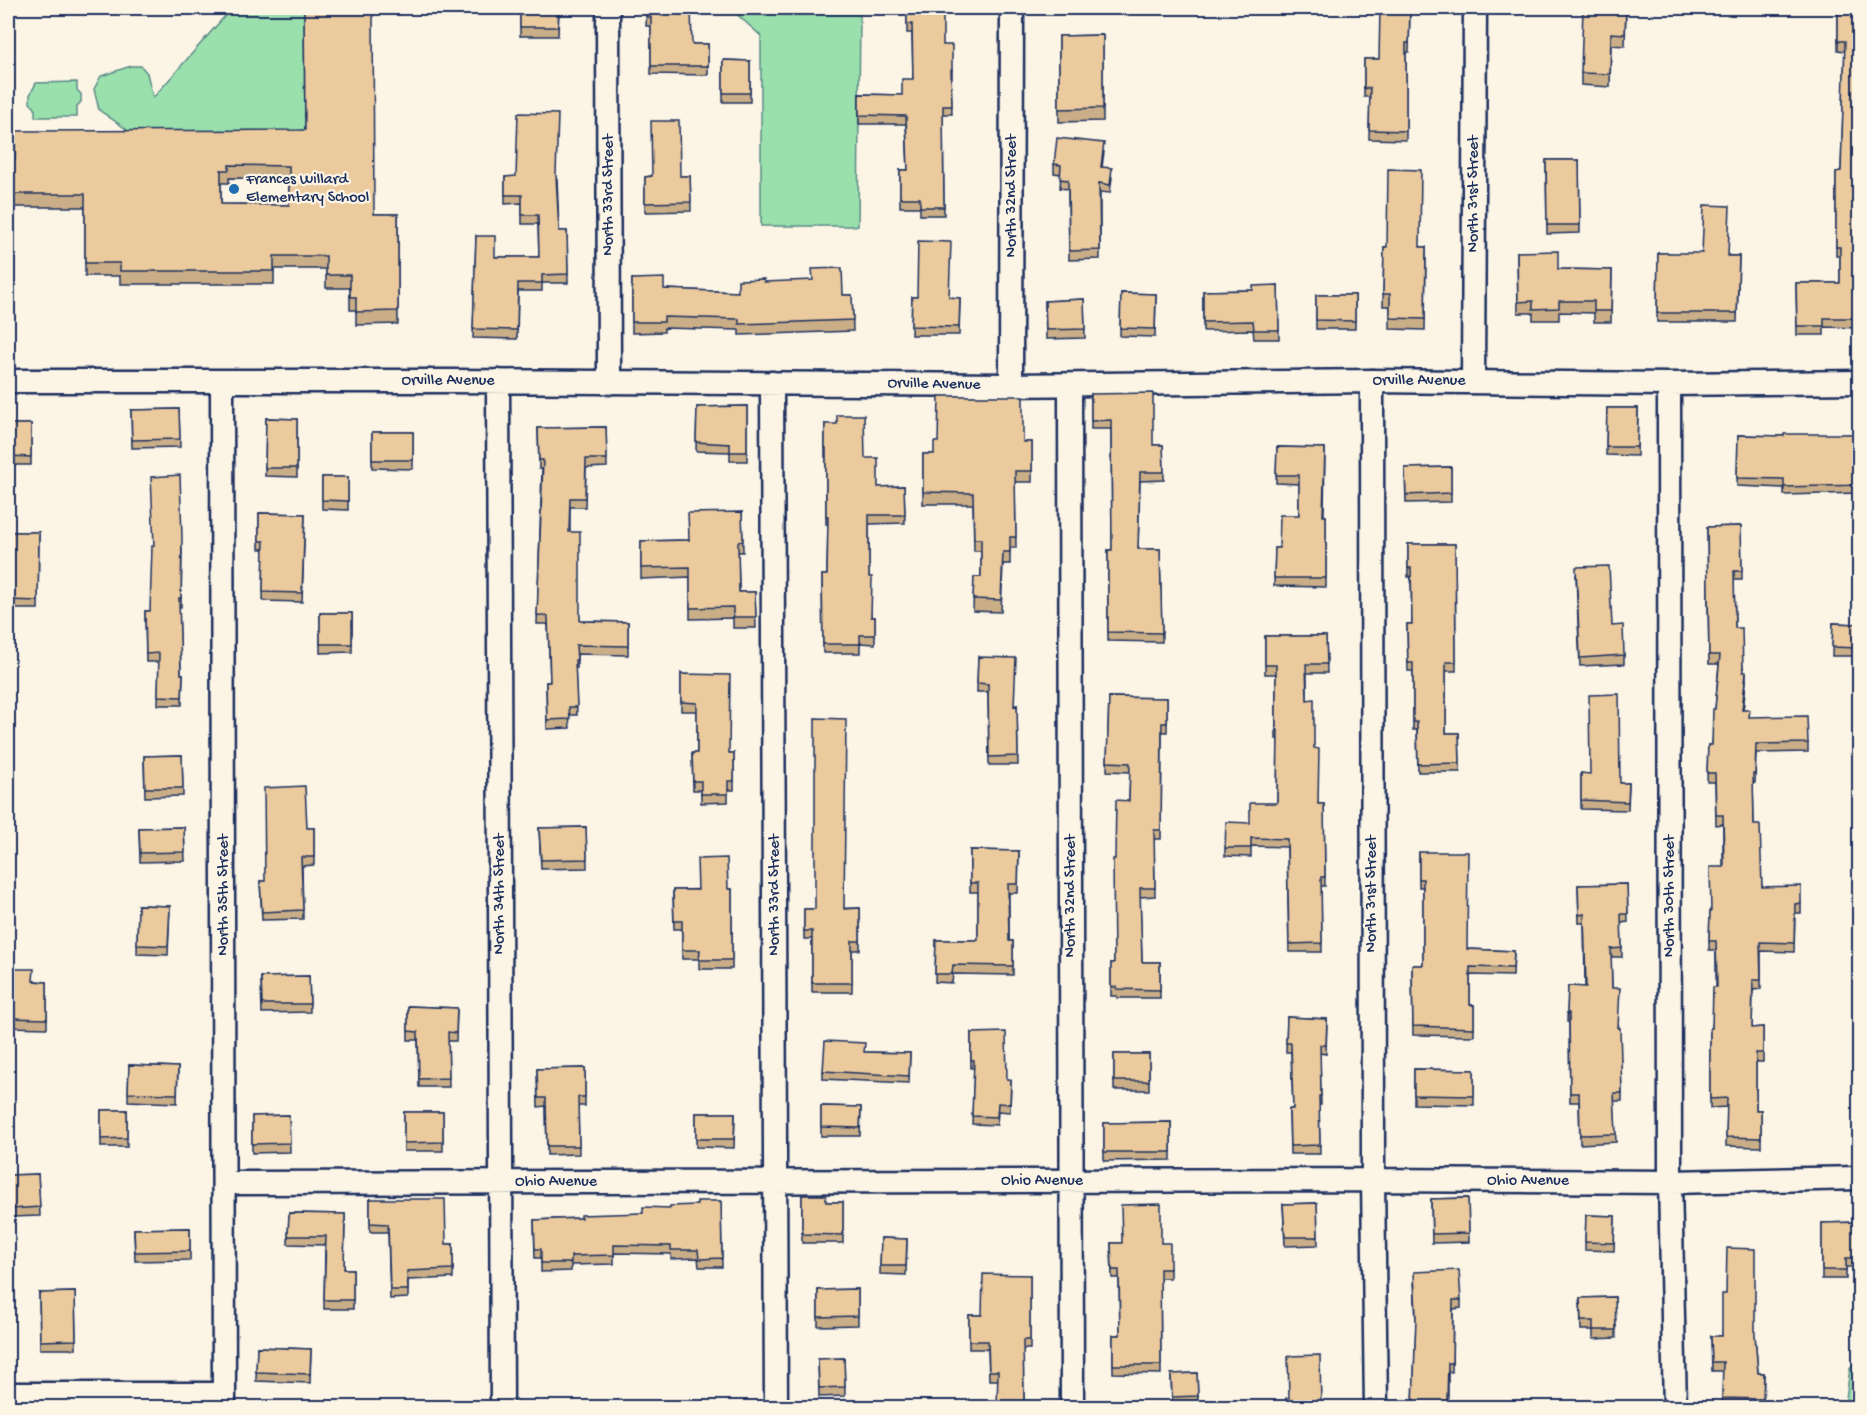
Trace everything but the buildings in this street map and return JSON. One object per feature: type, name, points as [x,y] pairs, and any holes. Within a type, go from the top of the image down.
[{"type":"street","name":"North 33rd Street","points":[[608,8],[609,383]]},
{"type":"street","name":"North 32nd Street","points":[[1011,386],[1012,8]]},
{"type":"street","name":"North 31st Street","points":[[1473,381],[1476,8]]},
{"type":"street","name":"Orville Avenue","points":[[8,381],[498,381],[1011,386],[1372,381],[1669,384],[1860,382]]},
{"type":"street","name":"North 34th Street","points":[[498,381],[502,1407]]},
{"type":"street","name":"North 31st Street","points":[[1372,381],[1373,1180],[1376,1407]]},
{"type":"street","name":"North 35th Street","points":[[222,382],[224,1401]]},
{"type":"street","name":"North 33rd Street","points":[[772,383],[776,1407]]},
{"type":"street","name":"North 30th Street","points":[[1669,384],[1670,1182],[1675,1407]]},
{"type":"street","name":"North 32nd Street","points":[[1070,385],[1072,1407]]},
{"type":"street","name":"Ohio Avenue","points":[[225,1183],[1373,1180],[1670,1182],[1860,1178]]},
{"type":"street","points":[[8,1394],[224,1401]]},
{"type":"green space","points":[[232,8],[304,8],[305,142],[126,144],[126,129],[99,110],[94,89],[101,76],[131,66],[141,66],[147,73],[153,98]]},
{"type":"green space","points":[[730,8],[860,8],[858,226],[761,226],[761,36]]},
{"type":"green space","points":[[77,82],[81,102],[77,106],[77,117],[35,117],[35,108],[30,103],[30,95],[36,83]]},
{"type":"green space","points":[[1859,1360],[1859,1407],[1845,1407],[1850,1368]]},
{"type":"place","name":"Frances Willard Elementary School","points":[[234,189]]}]
